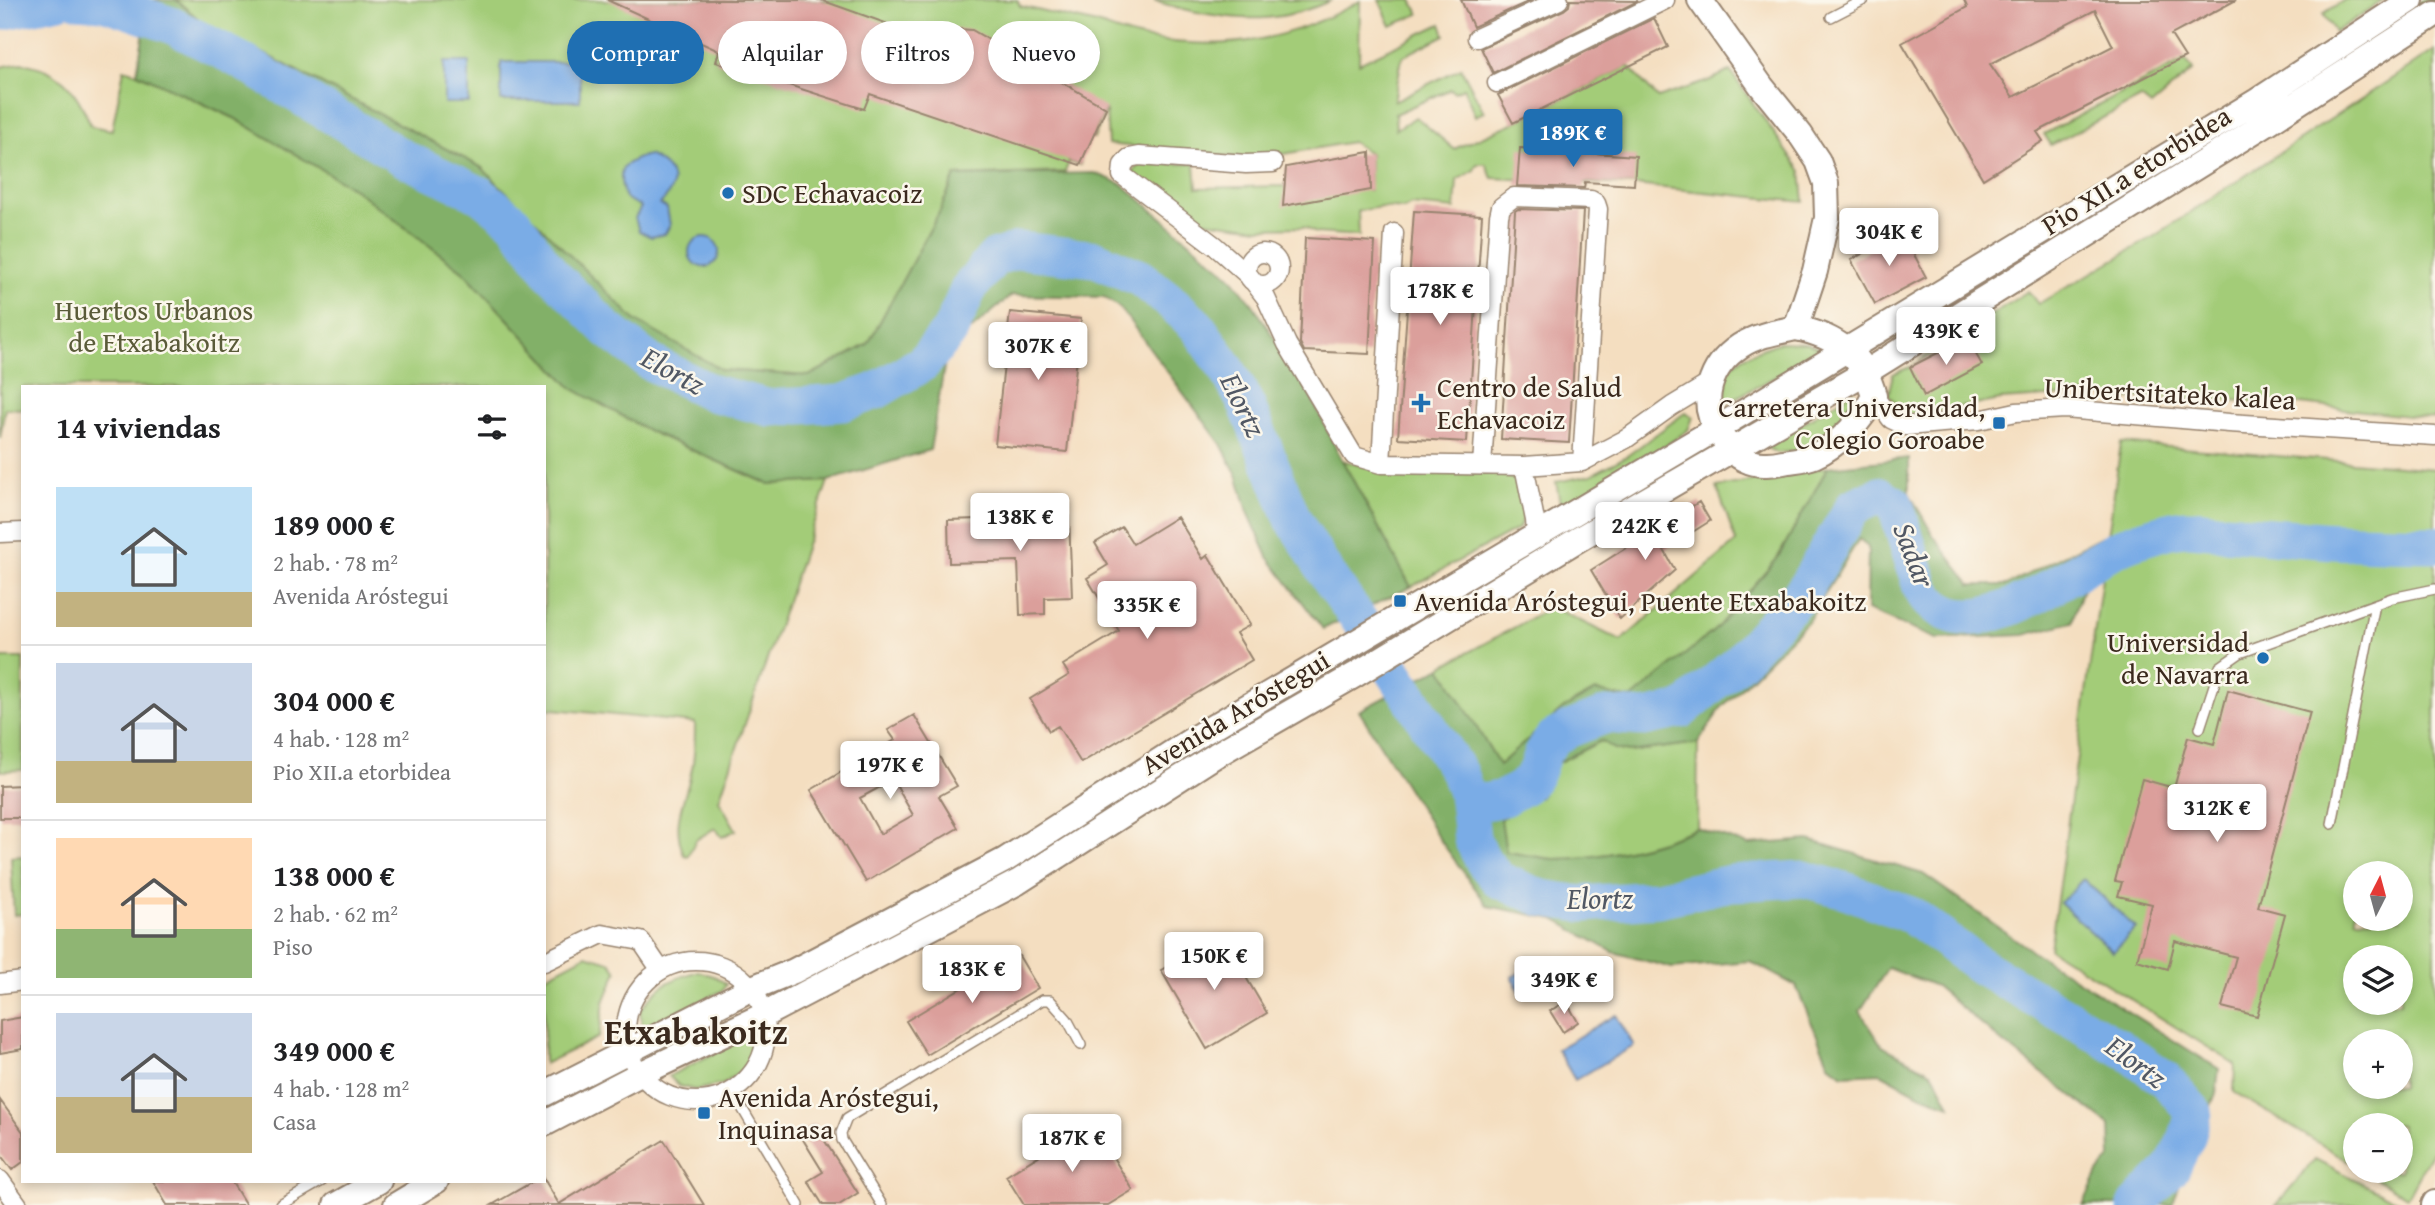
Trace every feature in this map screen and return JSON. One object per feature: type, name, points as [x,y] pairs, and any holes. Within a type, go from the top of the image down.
[{"type":"main road","points":[[1700,0],[1762,87],[1800,134],[1818,161],[1826,183],[1827,218],[1815,271],[1796,328]]},
{"type":"main road","name":"Pio XII.a etorbidea","points":[[1846,348],[2258,101],[2411,0]]},
{"type":"main road","name":"Pio XII.a etorbidea","points":[[1866,372],[2258,128],[2435,14]]},
{"type":"main road","points":[[1796,328],[1821,333],[1846,348],[1866,372],[1874,396],[1857,422],[1835,442],[1814,456],[1771,464],[1748,462],[1731,450],[1707,410],[1710,383],[1721,365],[1740,346],[1769,333],[1796,328]]},
{"type":"main road","name":"Avenida Aróstegui","points":[[546,1093],[752,988],[794,971],[1005,860],[1201,734],[1716,429],[1846,348]]},
{"type":"main road","name":"Avenida Aróstegui","points":[[546,1123],[640,1074],[764,1015],[1018,882],[1216,755],[1866,372]]},
{"type":"main road","points":[[336,1205],[375,1183]]},
{"type":"main road","points":[[396,1205],[433,1183]]},
{"type":"street","points":[[1477,38],[1559,0]]},
{"type":"street","points":[[1497,83],[1664,0]]},
{"type":"street","points":[[1273,163],[1139,156],[1129,158],[1123,164],[1122,175],[1215,246],[1258,284],[1269,284],[1278,277],[1279,272]]},
{"type":"street","points":[[1482,465],[1499,216],[1501,208],[1514,197],[1591,200],[1601,209],[1591,379],[1582,462]]},
{"type":"street","points":[[1381,464],[1394,233]]},
{"type":"street","points":[[1215,246],[1255,256],[1265,253],[1274,257],[1279,266],[1274,315]]},
{"type":"street","points":[[1255,256],[1248,268],[1250,277],[1266,298],[1287,344],[1354,456],[1381,464],[1524,466],[1582,462],[1626,439],[1672,405],[1710,383]]},
{"type":"street","name":"Unibertsitateko kalea","points":[[1874,396],[1891,419],[1906,426],[1979,420],[2016,412],[2065,409],[2435,436]]},
{"type":"street","points":[[1524,466],[1535,520],[1535,534]]},
{"type":"street","points":[[0,533],[21,532]]},
{"type":"street","points":[[546,961],[602,934],[641,941],[660,969]]},
{"type":"street","points":[[703,960],[730,969],[752,988],[764,1015],[764,1048],[757,1065],[746,1080],[732,1091],[712,1099],[687,1101],[658,1090],[640,1074],[628,1052],[626,1018],[640,986],[660,969],[680,961],[703,960]]},
{"type":"street","points":[[0,984],[21,981]]},
{"type":"street","points":[[0,1180],[18,1205]]},
{"type":"lane","points":[[1831,17],[1864,0]]},
{"type":"lane","points":[[2200,728],[2220,667],[2240,653],[2375,604],[2435,589]]},
{"type":"lane","points":[[2332,824],[2375,604]]},
{"type":"lane","points":[[882,1205],[842,1140],[841,1133],[847,1118],[1042,1000],[1049,1000],[1067,1019],[1081,1045]]},
{"type":"lane","points":[[732,1091],[799,1205]]},
{"type":"lane","points":[[279,1205],[318,1183]]},
{"type":"green space","points":[[149,0],[176,0],[201,21],[481,167],[636,321],[722,370],[809,376],[868,344],[940,211],[955,176],[1095,173],[1122,184],[1230,276],[1254,306],[1309,393],[1411,587],[1323,629],[1268,557],[1248,512],[1238,477],[1221,444],[1120,308],[1104,297],[1012,295],[947,350],[930,450],[828,481],[769,484],[651,432],[572,388],[464,272],[356,190],[234,118],[137,73]]},
{"type":"green space","name":"SDC Echavacoiz","points":[[176,0],[1017,0],[1020,6],[1084,21],[988,21],[988,84],[1100,84],[1100,25],[1149,39],[1206,44],[1233,43],[1258,40],[1308,26],[1360,1],[1359,63],[1441,24],[1445,35],[1402,57],[1394,101],[1461,68],[1484,112],[1475,116],[1464,88],[1454,92],[1451,89],[1395,114],[1396,129],[1416,117],[1454,149],[1628,66],[1658,98],[1730,71],[1801,171],[1804,202],[1634,185],[1492,178],[1486,164],[1477,164],[1474,170],[1457,180],[1455,209],[1411,205],[1404,209],[1381,207],[1358,211],[1359,236],[1316,233],[1303,227],[1259,228],[1204,221],[1141,182],[1133,172],[1140,163],[1195,164],[1197,188],[1285,186],[1370,190],[1370,153],[1352,142],[1242,158],[1108,144],[1106,110],[1094,138],[1087,135],[1080,165],[1069,162],[1065,172],[955,176],[940,211],[868,344],[809,376],[722,370],[636,322],[481,167],[201,21]]},
{"type":"green space","points":[[1154,0],[1332,0],[1284,16],[1236,18],[1201,13]]},
{"type":"green space","points":[[1379,0],[1412,0],[1419,14],[1391,26]]},
{"type":"green space","points":[[2344,0],[2384,0],[2335,32],[2323,14]]},
{"type":"green space","points":[[2423,0],[2434,0],[2215,147],[1867,355],[1863,349]]},
{"type":"green space","points":[[2435,50],[2435,419],[2300,404],[2173,397],[2127,399],[2091,394],[2001,400],[1922,414],[1906,414],[1888,395],[1893,374],[1910,367],[2028,291],[2038,304],[2153,237]]},
{"type":"green space","points":[[2185,60],[2193,70],[2151,106],[2141,98],[2051,145],[2044,134]]},
{"type":"green space","name":"Huertos Urbanos de Etxabakoitz","points":[[21,63],[47,70],[57,76],[66,83],[80,102],[91,126],[112,130],[124,69],[234,118],[356,190],[464,272],[572,388],[651,432],[768,484],[828,481],[719,800],[736,830],[722,837],[715,828],[696,840],[688,856],[684,855],[678,830],[693,763],[695,723],[546,708],[546,385],[21,385],[21,409],[5,408],[0,438],[0,67]]},
{"type":"green space","points":[[1781,342],[1806,343],[1825,350],[1721,406],[1719,387],[1730,368],[1745,356]]},
{"type":"green space","points":[[1854,391],[1858,401],[1839,429],[1798,451],[1777,453],[1765,447]]},
{"type":"green space","points":[[1686,412],[1693,417],[1688,430],[1563,518],[1556,482],[1591,475],[1627,456]]},
{"type":"green space","points":[[2121,443],[2435,469],[2435,1146],[2407,1197],[2384,1183],[2413,1183],[2413,1113],[2343,1113],[2343,1158],[2234,1092],[2235,1064],[2050,949]]},
{"type":"green space","points":[[1909,458],[1909,493],[1933,535],[1971,585],[2007,585],[2100,537],[2072,622],[2024,635],[1936,639],[1867,610],[1868,546],[1859,539],[1808,621],[1721,708],[1698,743],[1629,752],[1615,749],[1601,741],[1549,767],[1541,796],[1501,819],[1506,852],[1554,859],[1589,857],[1646,846],[1697,828],[1748,845],[1809,840],[1923,874],[2038,955],[2219,1069],[2216,1093],[2172,1205],[2083,1205],[2098,1173],[2111,1157],[2110,1125],[2002,1042],[1936,986],[1888,968],[1860,1011],[1882,1046],[1933,1073],[1950,1105],[1921,1095],[1881,1073],[1843,1075],[1829,1064],[1796,986],[1750,961],[1672,968],[1613,952],[1554,919],[1488,906],[1438,837],[1359,711],[1441,667],[1499,765],[1564,708],[1595,691],[1631,699],[1716,629],[1777,559],[1828,467]]},
{"type":"green space","points":[[1342,460],[1359,465],[1504,474],[1515,480],[1525,492],[1524,514],[1519,528],[1411,587]]},
{"type":"green space","points":[[1828,467],[1777,559],[1716,629],[1631,700],[1564,708],[1499,766],[1441,667],[1552,607],[1621,641],[1736,542],[1717,487]]},
{"type":"green space","points":[[0,658],[21,658],[21,770],[0,771]]},
{"type":"green space","points":[[1601,741],[1615,749],[1629,752],[1698,743],[1697,828],[1646,846],[1589,857],[1554,859],[1506,852],[1500,819],[1541,796],[1549,767]]},
{"type":"green space","points":[[21,856],[21,914],[14,915],[11,857]]},
{"type":"green space","points":[[586,955],[610,962],[617,971],[604,1002],[599,1037],[546,1063],[546,976]]},
{"type":"green space","points":[[698,971],[716,977],[726,984],[722,991],[657,1022],[642,1026],[640,1011],[658,990],[671,981]]},
{"type":"green space","points":[[746,1037],[756,1045],[743,1069],[724,1084],[695,1090],[679,1086],[669,1076]]},
{"type":"green space","points":[[2315,1159],[2343,1173],[2343,1183],[2362,1183],[2405,1205],[2276,1205]]},
{"type":"water","points":[[444,62],[469,62],[469,103],[444,103]]},
{"type":"water","points":[[501,62],[567,62],[567,84],[580,84],[580,101],[501,101]]},
{"type":"water","points":[[648,155],[668,170],[673,182],[660,204],[667,208],[670,225],[665,234],[651,237],[639,231],[635,218],[641,207],[625,198],[621,181],[626,165]]},
{"type":"water","points":[[704,237],[715,241],[719,252],[715,263],[704,267],[693,263],[689,252],[693,241]]},
{"type":"water","points":[[2083,879],[2136,928],[2113,952],[2060,903]]},
{"type":"water","points":[[1526,969],[1536,985],[1521,994],[1512,977]]},
{"type":"water","points":[[1616,1015],[1634,1046],[1575,1080],[1557,1049]]},
{"type":"building","points":[[607,0],[821,0],[880,21],[861,21],[861,84],[974,84],[974,31],[988,39],[988,84],[1065,84],[1106,108],[1080,165],[870,94],[864,109],[785,84],[847,84],[847,21],[718,21],[718,51],[704,44],[704,21],[653,21]]},
{"type":"building","points":[[1461,0],[1532,0],[1473,27]]},
{"type":"building","points":[[1570,0],[1638,1],[1493,73],[1481,48],[1564,10],[1569,6]]},
{"type":"building","points":[[1964,0],[2236,0],[2171,35],[2185,57],[2037,132],[2043,141],[1983,179],[1902,43],[1967,7]],"holes":[[[2095,10],[2113,46],[2013,97],[1990,64]]]},
{"type":"building","points":[[1654,18],[1668,47],[1513,123],[1498,95]]},
{"type":"building","points":[[1520,148],[1636,156],[1634,185],[1585,182],[1584,188],[1517,186]]},
{"type":"building","points":[[1370,152],[1371,190],[1283,206],[1286,167]]},
{"type":"building","points":[[1414,211],[1482,215],[1467,442],[1398,438]]},
{"type":"building","points":[[1515,211],[1583,211],[1569,443],[1501,439]]},
{"type":"building","points":[[1902,232],[1926,277],[1875,304],[1851,260]]},
{"type":"building","points":[[1305,238],[1375,242],[1369,354],[1304,351],[1300,343]]},
{"type":"building","points":[[1010,312],[1081,319],[1067,452],[995,445]]},
{"type":"building","points":[[1967,338],[1982,365],[1924,396],[1910,367]]},
{"type":"building","points":[[1699,502],[1710,521],[1664,550],[1675,570],[1620,619],[1591,570]]},
{"type":"building","points":[[1069,516],[1072,597],[1045,598],[1045,614],[1020,615],[1018,561],[949,563],[948,520]]},
{"type":"building","points":[[1177,517],[1203,559],[1208,555],[1250,625],[1236,633],[1252,660],[1081,763],[1058,726],[1049,731],[1030,699],[1069,675],[1063,665],[1119,631],[1087,578],[1108,565],[1095,543],[1122,527],[1133,544]]},
{"type":"building","points":[[2228,690],[2310,712],[2258,907],[2285,914],[2257,1016],[2222,1007],[2236,957],[2175,941],[2168,969],[2137,960],[2152,904],[2118,896],[2122,882],[2115,881],[2142,779],[2174,788],[2188,737],[2214,744]]},
{"type":"building","points":[[914,715],[957,786],[939,796],[958,828],[866,882],[811,790],[895,740],[888,730]],"holes":[[[893,780],[913,815],[880,834],[860,798]]]},
{"type":"building","points":[[21,785],[21,818],[0,818],[0,786]]},
{"type":"building","points":[[1221,935],[1267,1013],[1207,1049],[1161,970]]},
{"type":"building","points":[[1018,954],[1038,988],[927,1055],[906,1021]]},
{"type":"building","points":[[1566,1001],[1578,1022],[1563,1032],[1550,1011]]},
{"type":"building","points":[[21,1017],[21,1049],[0,1053],[0,1021]]},
{"type":"building","points":[[0,1100],[21,1129],[21,1163],[12,1170],[0,1154]]},
{"type":"building","points":[[1092,1123],[1133,1190],[1108,1205],[1024,1205],[1006,1176]]},
{"type":"building","points":[[814,1124],[858,1193],[839,1205],[823,1205],[808,1181],[823,1172],[799,1133]]},
{"type":"building","points":[[664,1140],[704,1205],[492,1205],[530,1183],[546,1182],[559,1204]]},
{"type":"building","points":[[154,1183],[232,1183],[246,1205],[167,1205]]},
{"type":"waterway","name":"Elortz","points":[[0,12],[59,0]]},
{"type":"waterway","name":"Elortz","points":[[78,0],[103,2],[171,25],[236,58],[405,159],[481,195],[514,222],[551,273],[607,329],[650,362],[712,393],[770,408],[842,403],[876,391],[923,363],[950,331],[969,288],[994,258],[1018,250],[1096,259],[1140,278],[1197,326],[1227,369],[1247,406],[1293,519],[1459,773],[1468,799],[1472,839],[1484,862],[1499,880],[1542,898],[1581,904],[1658,899],[1731,883],[1804,879],[1848,891],[1913,916],[1982,967],[2129,1053],[2165,1079],[2194,1112],[2187,1137],[2171,1170],[2136,1205]]},
{"type":"waterway","name":"Sadar","points":[[1468,799],[1484,802],[1504,798],[1525,786],[1536,773],[1543,753],[1553,738],[1570,729],[1606,715],[1644,718],[1682,710],[1741,660],[1804,590],[1853,507],[1880,495],[1895,504],[1921,587],[1939,609],[1962,617],[1989,614],[2017,604],[2120,547],[2180,529],[2195,528],[2340,541],[2435,544]]},
{"type":"place","name":"SDC Echavacoiz","points":[[728,193]]},
{"type":"place","name":"Centro de Salud Echavacoiz","points":[[1421,403]]},
{"type":"place","name":"Carretera Universidad, Colegio Goroabe","points":[[1999,423]]},
{"type":"place","name":"Avenida Aróstegui, Puente Etxabakoitz","points":[[1400,601]]},
{"type":"place","name":"Universidad de Navarra","points":[[2263,658]]},
{"type":"place","name":"Avenida Aróstegui, Inquinasa","points":[[704,1113]]},
{"type":"district","name":"Etxabakoitz","points":[[696,1032]]}]
